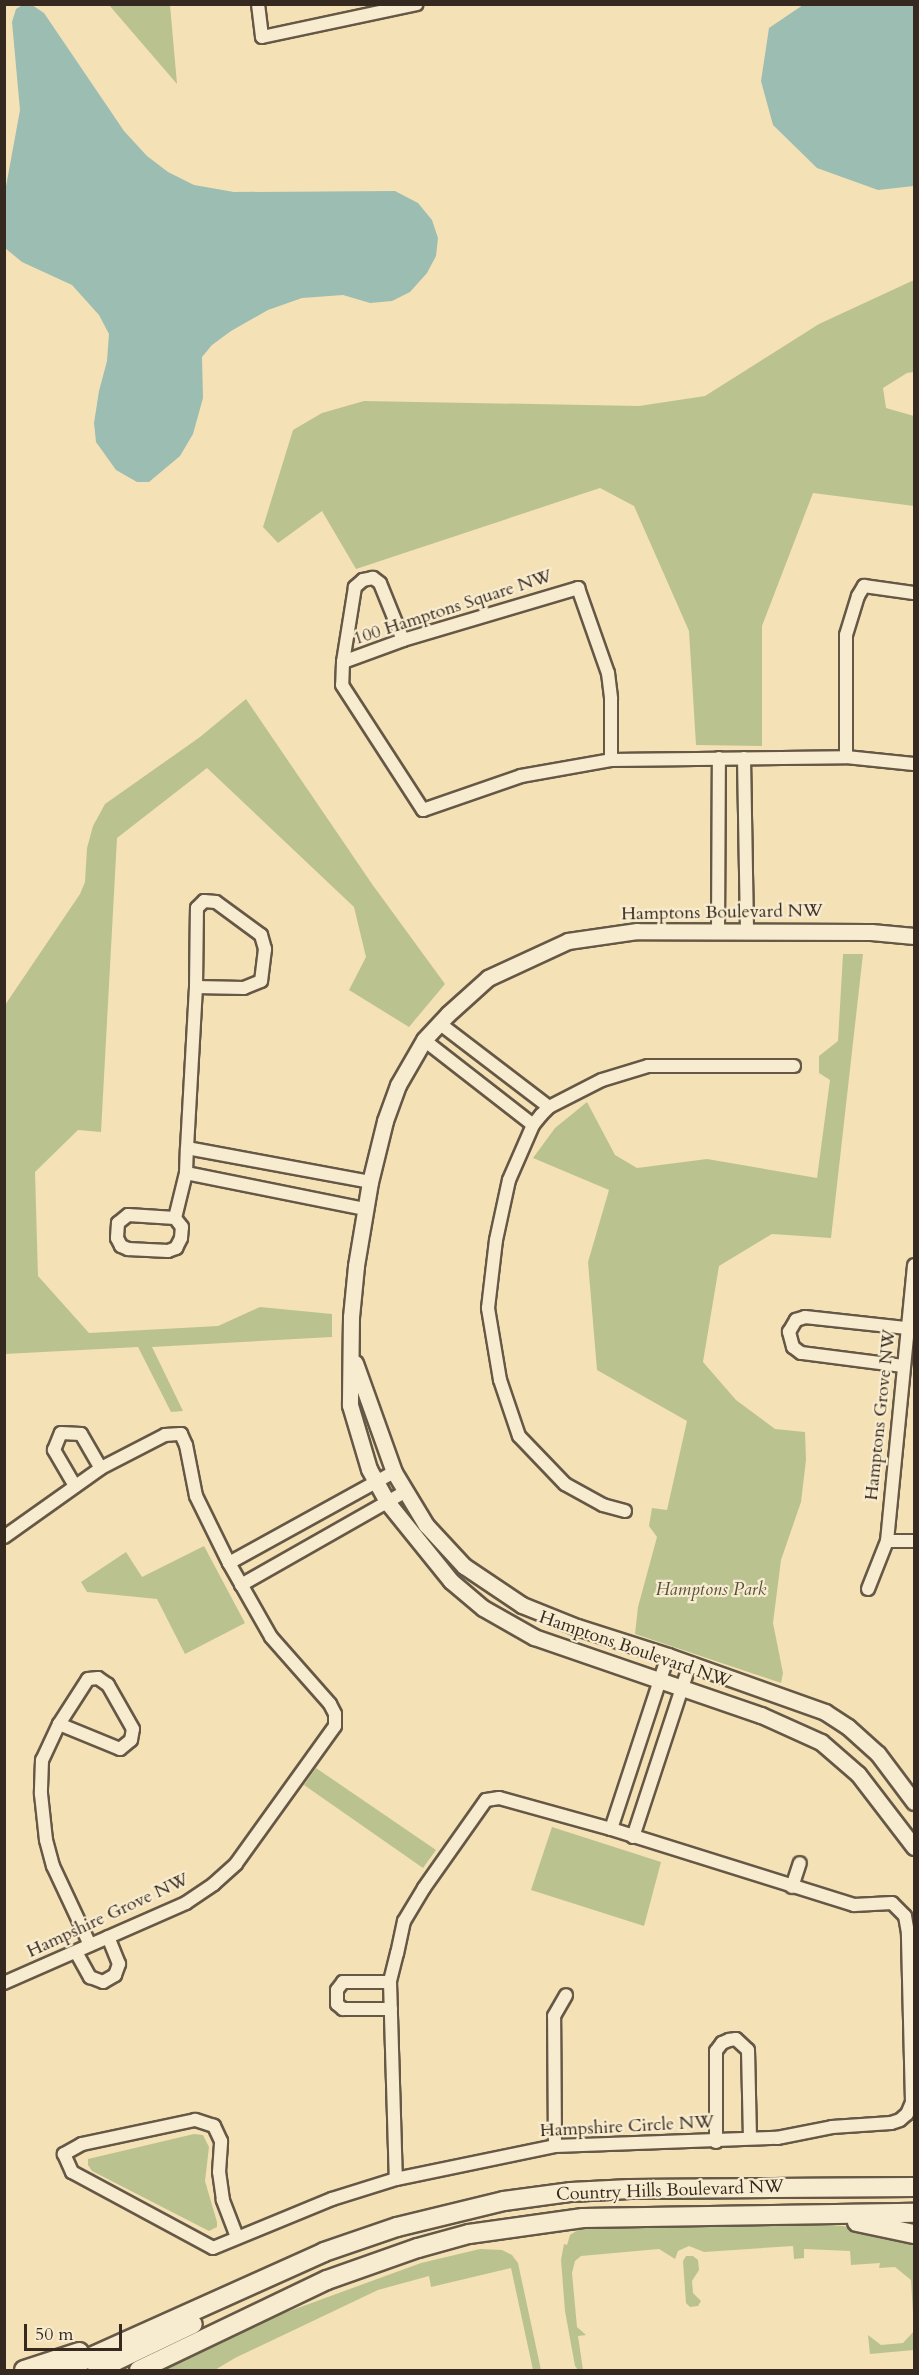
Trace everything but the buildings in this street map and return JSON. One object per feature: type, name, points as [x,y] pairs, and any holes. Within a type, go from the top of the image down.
[{"type":"main road","name":"Country Hills Boulevard NW","points":[[62,2370],[309,2259],[397,2226],[504,2201],[554,2194],[630,2189],[915,2187]]},
{"type":"main road","name":"Country Hills Boulevard NW","points":[[139,2370],[327,2280],[418,2248],[470,2234],[583,2218],[915,2213]]},
{"type":"main road","points":[[802,2214],[893,2228],[915,2234]]},
{"type":"main road","points":[[97,2370],[272,2286],[309,2259]]},
{"type":"main road","points":[[24,2370],[141,2334]]},
{"type":"street","points":[[258,4],[262,37],[417,4]]},
{"type":"street","points":[[403,640],[380,583],[369,577],[356,587],[343,662],[342,685],[423,810],[522,776],[611,759],[846,757],[915,764]]},
{"type":"street","points":[[846,757],[846,635],[858,596],[864,586],[915,593]]},
{"type":"street","name":"100 Hamptons Square NW","points":[[343,662],[403,640],[578,588],[608,673],[611,699],[611,759]]},
{"type":"street","points":[[718,931],[719,758]]},
{"type":"street","points":[[744,758],[747,930]]},
{"type":"street","points":[[175,1218],[128,1215],[118,1223],[117,1238],[121,1245],[128,1249],[174,1250],[179,1245],[182,1233],[175,1218],[186,1173],[196,987],[197,908],[204,901],[216,902],[261,935],[265,949],[261,981],[244,988],[196,987]]},
{"type":"street","name":"Hamptons Boulevard NW","points":[[915,936],[871,932],[637,931],[568,941],[488,978],[424,1040],[398,1086],[385,1121],[365,1209],[351,1317],[353,1357],[350,1405],[360,1444],[375,1482],[388,1503],[451,1581],[483,1608],[534,1637],[761,1715],[821,1742],[858,1774],[915,1846]]},
{"type":"street","points":[[439,1023],[549,1107]]},
{"type":"street","points":[[424,1040],[533,1125]]},
{"type":"street","points":[[625,1511],[603,1505],[565,1484],[519,1436],[500,1380],[488,1308],[496,1240],[509,1180],[533,1125],[549,1107],[602,1080],[648,1066],[794,1066]]},
{"type":"street","points":[[187,1148],[370,1182]]},
{"type":"street","points":[[186,1173],[365,1209]]},
{"type":"street","name":"Hamptons Grove NW","points":[[868,1589],[887,1541],[915,1265]]},
{"type":"street","points":[[903,1366],[801,1353],[794,1347],[789,1332],[796,1320],[805,1317],[908,1329]]},
{"type":"street","name":"Hamptons Boulevard NW","points":[[353,1357],[394,1472],[405,1492],[426,1525],[464,1566],[489,1586],[522,1605],[577,1627],[789,1698],[832,1717],[848,1726],[878,1754],[915,1802]]},
{"type":"street","points":[[75,1486],[54,1450],[61,1433],[81,1434],[101,1468]]},
{"type":"street","name":"Hampshire Grove NW","points":[[4,1537],[101,1468],[165,1435],[181,1434],[186,1445],[196,1496],[241,1585],[271,1637],[330,1704],[335,1714],[335,1726],[236,1864],[214,1884],[186,1903],[4,1983]]},
{"type":"street","points":[[229,1563],[394,1472]]},
{"type":"street","points":[[241,1585],[405,1492]]},
{"type":"street","points":[[887,1541],[915,1541]]},
{"type":"street","points":[[611,1829],[668,1656]]},
{"type":"street","points":[[633,1837],[690,1664]]},
{"type":"street","points":[[58,1724],[120,1749],[131,1740],[133,1729],[108,1685],[99,1678],[88,1679],[58,1724],[42,1760],[41,1794],[46,1840],[53,1866],[90,1945]]},
{"type":"street","name":"Hampshire Circle NW","points":[[499,1798],[611,1829],[854,1905],[892,1903],[905,1916],[908,1933],[912,2102],[907,2114],[891,2123],[832,2127],[777,2138],[716,2142],[555,2145],[396,2179],[390,1982],[404,1921],[424,1888],[486,1800],[499,1798]]},
{"type":"street","points":[[792,1887],[800,1863]]},
{"type":"street","points":[[76,1952],[90,1977],[103,1982],[115,1975],[119,1964],[108,1937]]},
{"type":"street","points":[[390,1982],[343,1982],[337,1990],[338,2004],[343,2009],[391,2010]]},
{"type":"street","points":[[555,2145],[554,2016],[566,1995]]},
{"type":"street","points":[[716,2142],[716,2051],[722,2043],[736,2039],[748,2050],[750,2138]]},
{"type":"street","points":[[237,2237],[223,2200],[219,2172],[221,2141],[214,2126],[195,2120],[82,2144],[64,2154],[72,2172],[213,2248],[332,2199],[396,2179]]},
{"type":"green space","points":[[109,5],[170,5],[177,84]]},
{"type":"green space","points":[[914,280],[914,372],[907,373],[883,388],[886,408],[914,416],[914,506],[813,493],[762,626],[762,746],[696,745],[689,631],[634,506],[600,488],[356,569],[322,511],[278,543],[263,527],[293,430],[322,413],[364,401],[639,406],[705,396],[819,324]]},
{"type":"green space","points":[[246,699],[372,884],[445,984],[409,1027],[349,990],[366,957],[354,907],[207,768],[117,838],[101,1132],[78,1130],[35,1172],[38,1276],[89,1333],[218,1326],[260,1307],[332,1314],[332,1337],[152,1347],[183,1411],[171,1412],[138,1347],[5,1354],[5,1005],[80,894],[85,882],[87,848],[93,826],[105,804],[200,737]]},
{"type":"green space","name":"Hamptons Park","points":[[843,954],[863,954],[831,1238],[772,1234],[719,1266],[703,1362],[736,1400],[775,1429],[805,1432],[806,1460],[801,1502],[781,1560],[773,1623],[783,1673],[781,1683],[635,1634],[638,1607],[657,1537],[649,1526],[652,1508],[667,1510],[687,1421],[597,1370],[588,1262],[609,1190],[533,1158],[555,1128],[587,1102],[615,1155],[637,1168],[707,1159],[817,1178],[830,1080],[819,1073],[819,1056],[838,1041]]},
{"type":"green space","points":[[204,1546],[245,1623],[185,1654],[157,1599],[87,1592],[81,1582],[126,1552],[142,1577]]},
{"type":"green space","points":[[316,1768],[436,1850],[423,1868],[304,1785]]},
{"type":"green space","points":[[552,1827],[661,1862],[644,1926],[531,1890]]},
{"type":"green space","points":[[194,2134],[203,2135],[209,2147],[205,2181],[217,2227],[209,2231],[92,2171],[88,2165],[88,2159]]},
{"type":"green space","points":[[805,2222],[880,2230],[914,2242],[914,2331],[911,2280],[895,2267],[879,2268],[880,2263],[851,2265],[850,2251],[804,2249],[804,2258],[794,2259],[793,2246],[704,2252],[689,2246],[678,2251],[675,2259],[659,2249],[581,2256],[575,2261],[572,2273],[577,2327],[586,2335],[578,2336],[583,2370],[578,2370],[575,2366],[565,2311],[561,2260],[564,2244],[567,2245],[570,2235],[593,2226]]},
{"type":"green space","points":[[480,2249],[502,2250],[512,2255],[518,2263],[541,2370],[533,2370],[511,2268],[431,2287],[429,2276],[378,2290],[235,2358],[215,2370],[158,2370],[251,2325],[421,2263]]},
{"type":"green space","points":[[686,2256],[693,2256],[698,2260],[699,2270],[692,2281],[693,2293],[701,2301],[698,2306],[690,2307],[686,2303],[683,2261]]},
{"type":"green space","points":[[914,2331],[914,2350],[870,2354],[868,2335],[881,2345],[903,2343]]},
{"type":"water","points":[[24,4],[32,5],[44,13],[124,131],[147,156],[168,172],[194,185],[234,192],[395,191],[418,203],[432,220],[438,238],[436,256],[427,273],[410,292],[392,301],[370,303],[343,295],[302,298],[268,310],[231,331],[212,345],[202,357],[203,398],[193,434],[180,456],[149,482],[137,482],[116,470],[96,442],[94,423],[107,361],[109,334],[99,315],[72,285],[22,262],[5,248],[5,192],[20,110],[12,22],[16,9]]},
{"type":"water","points":[[803,5],[914,5],[914,186],[878,190],[817,168],[773,125],[761,81],[769,28]]}]
